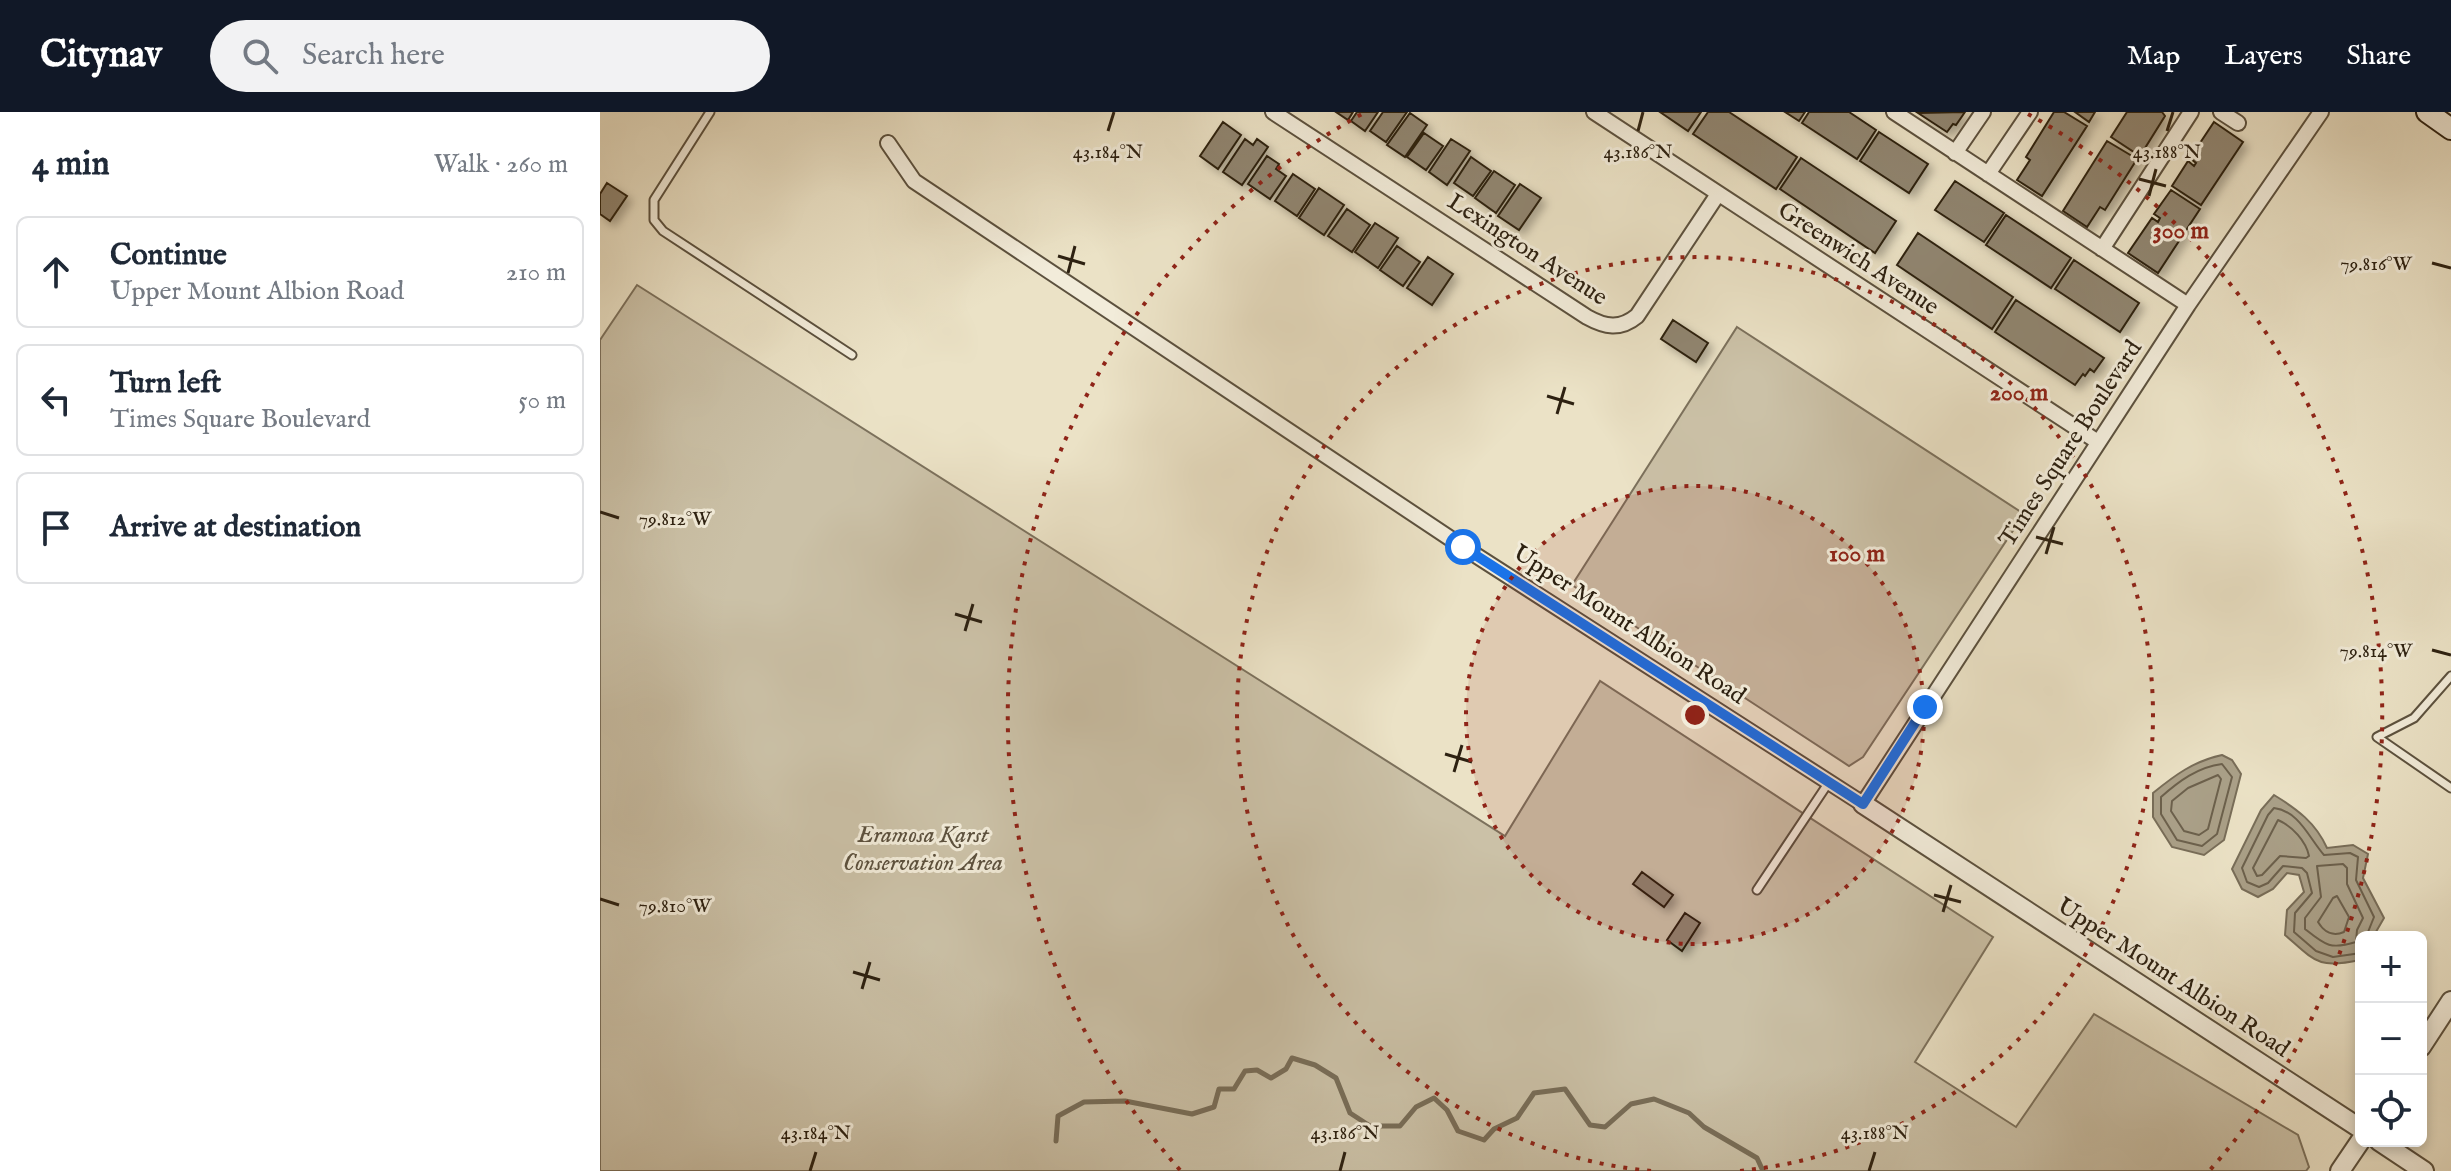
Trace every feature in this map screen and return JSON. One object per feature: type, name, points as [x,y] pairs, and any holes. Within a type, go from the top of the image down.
[{"type":"main road","points":[[2427,112],[2451,129]]},
{"type":"street","name":"Lexington Avenue","points":[[1273,112],[1587,317],[1610,327],[1628,323],[1637,316],[1718,194]]},
{"type":"street","name":"Greenwich Avenue","points":[[1594,112],[2098,442]]},
{"type":"street","points":[[1895,112],[2188,305]]},
{"type":"street","points":[[1955,153],[1983,112]]},
{"type":"street","points":[[1988,174],[2030,112]]},
{"type":"street","points":[[2102,249],[2191,112]]},
{"type":"street","points":[[2221,112],[2238,123]]},
{"type":"street","name":"Times Square Boulevard","points":[[1863,804],[2188,305],[2321,112]]},
{"type":"street","name":"Upper Mount Albion Road","points":[[888,143],[914,181],[1463,547],[2355,1125]]},
{"type":"street","points":[[2427,1038],[2451,1001]]},
{"type":"street","points":[[2340,1171],[2356,1147]]},
{"type":"street","points":[[2388,1147],[2424,1171]]},
{"type":"lane","points":[[710,112],[654,200],[654,220],[663,231],[852,355]]},
{"type":"lane","points":[[2451,676],[2414,718],[2377,737],[2451,788]]},
{"type":"lane","points":[[1757,890],[1829,782]]},
{"type":"green space","name":"Eramosa Karst Conservation Area","points":[[637,285],[1505,836],[1600,681],[1993,937],[1915,1062],[2016,1127],[2094,1014],[2298,1135],[2309,1167],[2306,1171],[600,1171],[600,340]]},
{"type":"green space","points":[[1737,327],[2024,514],[1863,757],[1849,766],[1572,585]]},
{"type":"water","points":[[2222,755],[2232,760],[2241,774],[2224,840],[2204,855],[2172,847],[2153,817],[2153,793],[2185,770]]},
{"type":"water","points":[[2274,795],[2305,817],[2327,848],[2353,845],[2368,854],[2363,878],[2384,918],[2376,931],[2355,931],[2355,961],[2335,964],[2318,961],[2285,935],[2287,910],[2304,892],[2299,875],[2287,873],[2273,889],[2258,897],[2242,889],[2232,869],[2261,810]]},
{"type":"building","points":[[1336,112],[1353,112],[1348,120]]},
{"type":"building","points":[[1357,112],[1378,112],[1365,131],[1351,121]]},
{"type":"building","points":[[1383,112],[1407,112],[1386,142],[1370,131]]},
{"type":"building","points":[[1660,112],[1701,112],[1688,131]]},
{"type":"building","points":[[1708,112],[1729,112],[1797,157],[1776,189],[1693,134]]},
{"type":"building","points":[[1785,112],[1805,112],[1799,121]]},
{"type":"building","points":[[1809,112],[1849,112],[1876,130],[1857,159],[1802,123]]},
{"type":"building","points":[[1965,112],[1947,132],[1918,113]]},
{"type":"building","points":[[2054,112],[2064,112],[2087,126],[2042,196],[2017,180],[2030,160],[2026,157]]},
{"type":"building","points":[[2075,112],[2095,112],[2089,122]]},
{"type":"building","points":[[2127,112],[2162,112],[2165,116],[2140,156],[2111,137]]},
{"type":"building","points":[[1410,113],[1427,125],[1405,157],[1387,145]]},
{"type":"building","points":[[1223,122],[1241,135],[1218,169],[1200,156]]},
{"type":"building","points":[[2214,122],[2243,142],[2201,205],[2172,186],[2188,161],[2194,166],[2196,163],[2190,158]]},
{"type":"building","points":[[1879,132],[1928,164],[1909,193],[1860,161]]},
{"type":"building","points":[[1424,133],[1443,146],[1426,170],[1407,157]]},
{"type":"building","points":[[1245,139],[1253,145],[1257,139],[1268,147],[1242,185],[1223,172]]},
{"type":"building","points":[[1451,139],[1470,151],[1447,185],[1429,172]]},
{"type":"building","points":[[2107,141],[2137,159],[2105,210],[2100,207],[2087,227],[2063,211]]},
{"type":"building","points":[[1267,156],[1279,164],[1276,169],[1286,176],[1270,199],[1248,184]]},
{"type":"building","points":[[1471,157],[1491,171],[1473,196],[1454,183]]},
{"type":"building","points":[[1801,158],[1896,221],[1875,253],[1780,189]]},
{"type":"building","points":[[1494,171],[1515,185],[1496,213],[1475,198]]},
{"type":"building","points":[[1293,174],[1315,189],[1297,216],[1275,201]]},
{"type":"building","points":[[1955,181],[2004,213],[1984,242],[1935,210]]},
{"type":"building","points":[[607,183],[627,196],[610,221],[600,214],[600,194]]},
{"type":"building","points":[[1520,184],[1541,198],[1519,230],[1498,216]]},
{"type":"building","points":[[1319,188],[1344,205],[1324,235],[1299,218]]},
{"type":"building","points":[[2171,190],[2200,209],[2158,273],[2128,253],[2152,218],[2158,222],[2160,218],[2154,214]]},
{"type":"building","points":[[1347,209],[1370,225],[1352,252],[1328,236]]},
{"type":"building","points":[[2006,215],[2071,258],[2051,288],[1986,245]]},
{"type":"building","points":[[1375,223],[1398,238],[1378,268],[1355,252]]},
{"type":"building","points":[[1918,233],[2013,297],[1992,329],[1897,265]]},
{"type":"building","points":[[1397,246],[1420,262],[1403,286],[1380,270]]},
{"type":"building","points":[[1428,257],[1453,274],[1432,305],[1407,288]]},
{"type":"building","points":[[2074,260],[2139,303],[2120,332],[2055,289]]},
{"type":"building","points":[[2016,300],[2104,358],[2094,372],[2090,369],[2075,385],[1995,332]]},
{"type":"building","points":[[1673,320],[1708,343],[1696,362],[1661,339]]},
{"type":"building","points":[[1642,872],[1673,895],[1664,907],[1633,884]]},
{"type":"building","points":[[1685,913],[1700,923],[1682,951],[1667,940]]},
{"type":"waterway","points":[[1056,1141],[1058,1116],[1084,1102],[1125,1101],[1192,1114],[1214,1107],[1219,1089],[1234,1089],[1245,1071],[1257,1070],[1271,1078],[1286,1069],[1292,1058],[1315,1065],[1336,1078],[1350,1113],[1370,1126],[1400,1126],[1416,1107],[1434,1098],[1447,1110],[1458,1131],[1484,1140],[1494,1129],[1517,1118],[1534,1093],[1565,1089],[1590,1125],[1605,1127],[1631,1104],[1654,1099],[1689,1113],[1704,1127],[1757,1158],[1763,1171]]},
{"type":"route","points":[[1463,547],[1863,804],[1925,707]]}]
